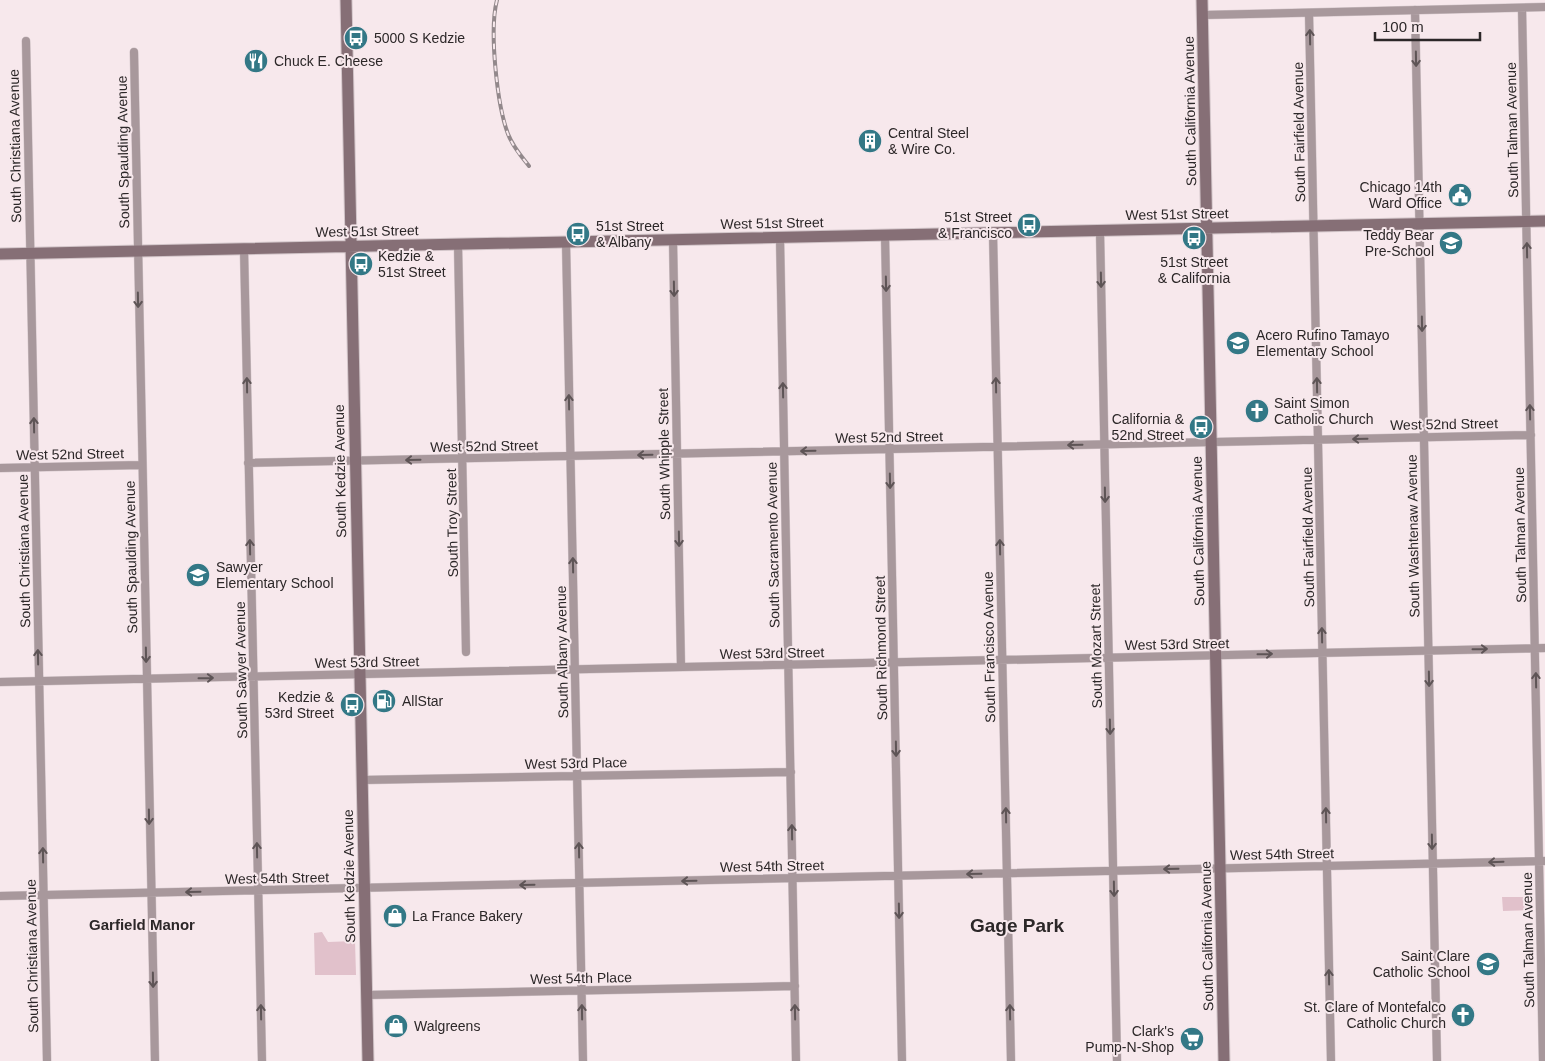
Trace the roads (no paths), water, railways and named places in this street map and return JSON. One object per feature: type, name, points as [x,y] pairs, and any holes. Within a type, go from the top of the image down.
[{"type":"street","name":"South Kedzie Avenue","points":[[346,0],[368,1061]]},
{"type":"street","name":"South California Avenue","points":[[1202,0],[1224,1061]]},
{"type":"street","points":[[1203,15],[1545,7]]},
{"type":"street","name":"South Talman Avenue","points":[[1522,8],[1535,648],[1542,861],[1543,1061]]},
{"type":"street","name":"South Washtenaw Avenue","points":[[1415,10],[1437,1061]]},
{"type":"street","name":"South Fairfield Avenue","points":[[1309,13],[1331,1061]]},
{"type":"street","name":"South Christiana Avenue","points":[[26,41],[47,1061]]},
{"type":"street","name":"South Spaulding Avenue","points":[[134,52],[154,1061]]},
{"type":"street","name":"West 51st Street","points":[[0,254],[1545,221]]},
{"type":"street","name":"South Mozart Street","points":[[1100,231],[1117,1061]]},
{"type":"street","name":"South Francisco Avenue","points":[[993,233],[1011,1061]]},
{"type":"street","name":"South Richmond Street","points":[[885,235],[902,1061]]},
{"type":"street","name":"South Sacramento Avenue","points":[[780,238],[796,1061]]},
{"type":"street","name":"South Whipple Street","points":[[673,240],[681,667]]},
{"type":"street","name":"South Albany Avenue","points":[[566,242],[583,1061]]},
{"type":"street","name":"South Troy Street","points":[[458,244],[466,652]]},
{"type":"street","name":"South Sawyer Avenue","points":[[244,249],[262,1061]]},
{"type":"street","name":"West 52nd Street","points":[[248,464],[1531,435]]},
{"type":"street","name":"West 52nd Street","points":[[0,468],[142,465]]},
{"type":"street","name":"West 53rd Street","points":[[0,682],[1545,648]]},
{"type":"street","name":"West 53rd Place","points":[[362,780],[790,772]]},
{"type":"street","name":"West 54th Street","points":[[0,896],[1542,861]]},
{"type":"street","name":"West 54th Place","points":[[367,996],[795,986]]},
{"type":"railway","points":[[497,0],[494,30],[495,67],[504,121],[510,139],[529,166]]},
{"type":"place","name":"5000 S Kedzie","points":[[356,38]]},
{"type":"place","name":"Chuck E. Cheese","points":[[256,61]]},
{"type":"place","name":"Central Steel & Wire Co.","points":[[870,141]]},
{"type":"place","name":"Chicago 14th Ward Office","points":[[1460,195]]},
{"type":"place","name":"51st Street & Francisco","points":[[1029,225]]},
{"type":"place","name":"51st Street & Albany","points":[[578,234]]},
{"type":"place","name":"51st Street & California","points":[[1194,238]]},
{"type":"place","name":"Teddy Bear Pre-School","points":[[1451,243]]},
{"type":"place","name":"Kedzie & 51st Street","points":[[361,264]]},
{"type":"place","name":"Acero Rufino Tamayo Elementary School","points":[[1238,343]]},
{"type":"place","name":"Saint Simon Catholic Church","points":[[1257,411]]},
{"type":"place","name":"California & 52nd Street","points":[[1201,427]]},
{"type":"place","name":"Sawyer Elementary School","points":[[198,575]]},
{"type":"place","name":"AllStar","points":[[384,701]]},
{"type":"place","name":"Kedzie & 53rd Street","points":[[352,705]]},
{"type":"place","name":"La France Bakery","points":[[395,916]]},
{"type":"place","name":"Saint Clare Catholic School","points":[[1488,964]]},
{"type":"place","name":"St. Clare of Montefalco Catholic Church","points":[[1463,1015]]},
{"type":"place","name":"Walgreens","points":[[396,1026]]},
{"type":"place","name":"Clark's Pump-N-Shop","points":[[1192,1039]]},
{"type":"district","name":"Garfield Manor","points":[[142,925]]},
{"type":"district","name":"Gage Park","points":[[1017,925]]}]
